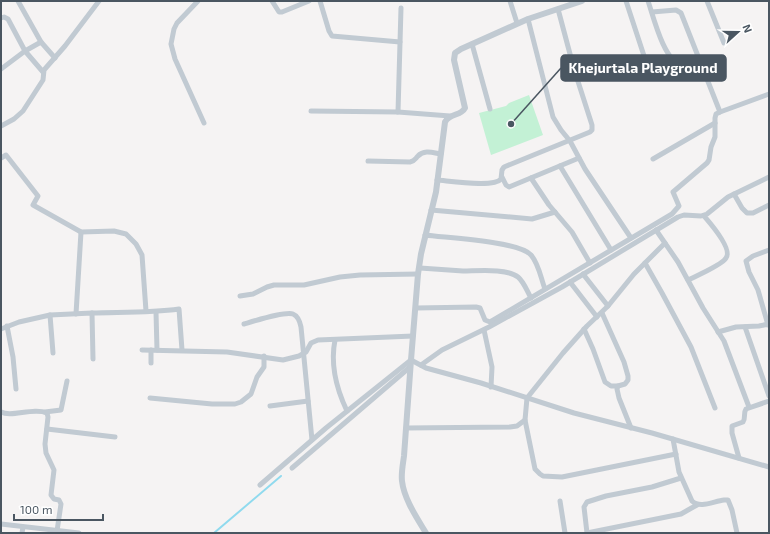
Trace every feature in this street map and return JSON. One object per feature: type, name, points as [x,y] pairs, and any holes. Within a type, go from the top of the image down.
[{"type":"street","points":[[18,1],[41,42],[55,58]]},
{"type":"street","points":[[43,72],[99,1]]},
{"type":"street","points":[[198,1],[177,23],[174,29],[171,44],[175,60],[204,123]]},
{"type":"street","points":[[272,1],[279,12],[309,1]]},
{"type":"street","points":[[320,1],[332,36],[400,42]]},
{"type":"street","points":[[510,1],[518,24]]},
{"type":"street","points":[[311,112],[398,112],[450,116],[461,113],[465,108],[454,60],[455,53],[528,19],[582,1]]},
{"type":"street","points":[[626,1],[648,68]]},
{"type":"street","points":[[648,1],[662,43],[674,61],[680,64],[699,59]]},
{"type":"street","points":[[708,1],[724,43]]},
{"type":"street","points":[[398,112],[401,8]]},
{"type":"street","points":[[558,9],[574,69],[592,125],[592,130],[570,141],[504,167],[502,170],[502,177],[506,185],[509,186],[578,158]]},
{"type":"street","points":[[652,12],[679,11],[720,112]]},
{"type":"street","points":[[1,18],[4,17],[8,19],[25,50],[43,72],[43,80],[23,111],[14,119],[1,126]]},
{"type":"street","points":[[528,19],[553,117],[570,141],[578,158],[631,238]]},
{"type":"street","points":[[1,69],[25,50],[41,42]]},
{"type":"street","points":[[472,44],[490,109]]},
{"type":"street","points":[[416,308],[476,307],[480,308],[485,320],[490,322],[672,214],[678,208],[679,203],[673,192],[709,160],[715,137],[716,114],[769,94]]},
{"type":"street","points":[[426,533],[404,491],[402,481],[410,368],[421,254],[437,180],[445,122],[450,116]]},
{"type":"street","points":[[653,159],[715,123]]},
{"type":"street","points":[[368,161],[410,162],[416,160],[418,155],[425,152],[441,154]]},
{"type":"street","points":[[1,158],[6,155],[38,196],[33,205],[81,232],[114,231],[126,234],[136,244],[142,255],[146,311]]},
{"type":"street","points":[[560,166],[611,250]]},
{"type":"street","points":[[437,180],[491,184],[499,182],[502,177]]},
{"type":"street","points":[[421,365],[442,350],[484,330],[570,282],[656,230],[682,216],[704,216],[734,194],[769,177]]},
{"type":"street","points":[[531,178],[541,194],[572,232],[590,263]]},
{"type":"street","points":[[734,194],[746,213],[753,213],[769,205]]},
{"type":"street","points":[[431,210],[532,219],[555,212]]},
{"type":"street","points":[[688,280],[723,262],[728,255],[722,241],[704,216]]},
{"type":"street","points":[[656,230],[666,243],[728,350],[749,407]]},
{"type":"street","points":[[76,314],[81,232]]},
{"type":"street","points":[[426,235],[493,243],[522,250],[532,257],[545,290]]},
{"type":"street","points":[[666,243],[628,282],[602,313],[563,352],[527,398],[525,420],[535,469],[543,476],[562,477],[676,454]]},
{"type":"street","points":[[718,332],[736,327],[768,324],[758,290],[749,272],[746,261],[753,256],[769,250]]},
{"type":"street","points":[[645,264],[691,347],[715,408]]},
{"type":"street","points":[[240,296],[253,294],[274,285],[304,285],[340,277],[360,275],[419,271],[497,271],[513,274],[519,277],[531,298]]},
{"type":"street","points":[[584,274],[608,306]]},
{"type":"street","points":[[570,282],[597,317]]},
{"type":"street","points":[[1,329],[35,318],[50,315],[146,311],[156,312],[180,309],[182,350]]},
{"type":"street","points":[[151,363],[154,350],[156,312]]},
{"type":"street","points":[[92,313],[93,359]]},
{"type":"street","points":[[244,324],[284,313],[294,314],[297,317],[301,327],[312,440]]},
{"type":"street","points":[[584,330],[594,349],[605,382],[611,386],[625,384],[628,380],[628,376],[624,362],[602,313]]},
{"type":"street","points":[[50,315],[53,353]]},
{"type":"street","points":[[7,326],[13,357],[16,389]]},
{"type":"street","points":[[745,327],[769,396]]},
{"type":"street","points":[[484,330],[492,367],[491,387]]},
{"type":"street","points":[[142,350],[227,352],[264,356],[282,360],[294,358],[303,354],[314,341],[413,336]]},
{"type":"street","points":[[335,340],[333,362],[335,379],[347,410]]},
{"type":"street","points":[[150,398],[212,404],[235,404],[241,402],[251,394],[257,377],[262,370],[264,356]]},
{"type":"street","points":[[411,360],[421,365],[574,414],[673,439],[769,467]]},
{"type":"street","points":[[260,485],[347,410],[411,360]]},
{"type":"street","points":[[292,468],[410,368]]},
{"type":"street","points":[[1,412],[8,414],[61,410],[67,381]]},
{"type":"street","points":[[618,386],[617,393],[631,428]]},
{"type":"street","points":[[270,406],[308,401]]},
{"type":"street","points":[[738,458],[732,428],[743,422],[745,418],[745,411],[749,407],[769,401]]},
{"type":"street","points":[[45,412],[48,418],[46,453],[54,470],[51,495],[59,500],[61,504],[57,531]]},
{"type":"street","points":[[406,428],[510,427],[517,426],[525,420]]},
{"type":"street","points":[[47,429],[115,437]]},
{"type":"street","points":[[673,439],[681,478],[689,496],[697,505]]},
{"type":"street","points":[[681,478],[652,487],[606,496],[586,502],[584,507],[587,533],[680,514],[697,505],[724,500],[728,500],[732,510],[737,533]]},
{"type":"street","points":[[560,500],[565,533]]},
{"type":"street","points":[[1,524],[79,533]]},
{"type":"street","points":[[22,527],[22,533]]},
{"type":"green space","points":[[529,95],[543,135],[491,155],[479,113],[506,106],[509,103]]},
{"type":"waterway","points":[[214,533],[281,476]]},
{"type":"place","name":"Khejurtala Playground","points":[[511,124]]}]
